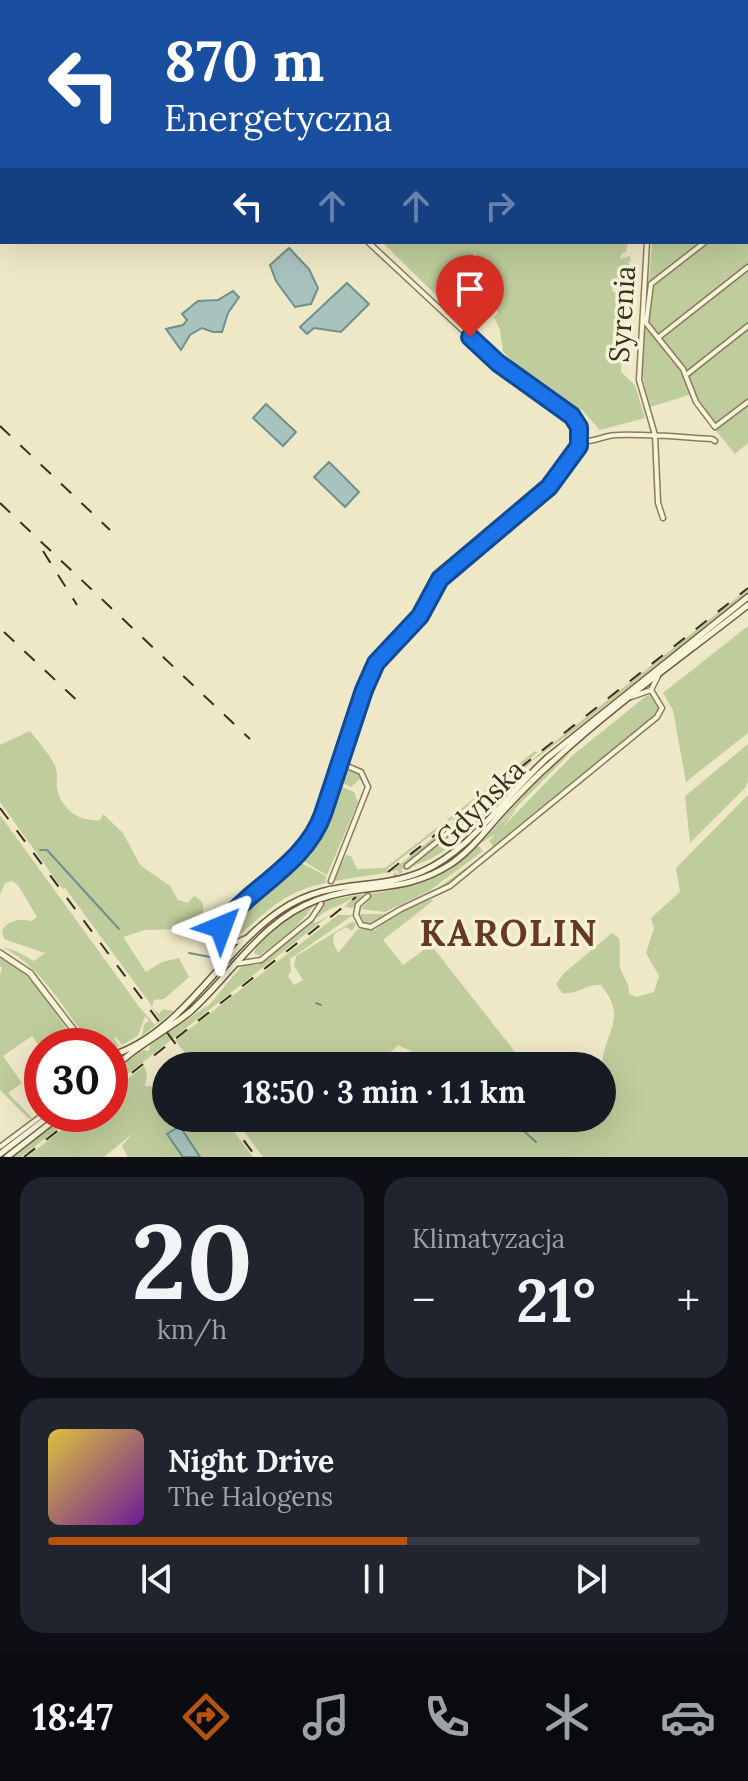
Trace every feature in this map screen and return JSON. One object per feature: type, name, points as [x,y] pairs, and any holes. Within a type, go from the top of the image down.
[{"type":"main road","name":"Gdyńska","points":[[128,1058],[189,1012],[255,932],[283,909],[316,893],[344,885],[394,880],[427,869],[456,851],[554,752],[748,597]]},
{"type":"main road","name":"Gdyńska","points":[[128,1048],[182,1009],[284,917],[314,901],[343,893],[402,885],[448,865],[475,844],[552,762],[748,605]]},
{"type":"main road","points":[[0,953],[30,973],[70,1028]]},
{"type":"main road","points":[[0,1154],[29,1132]]},
{"type":"main road","points":[[7,1157],[39,1132]]},
{"type":"street","points":[[321,904],[305,925],[261,960],[233,961],[232,948],[221,932],[222,923],[300,853],[314,834],[367,681],[382,656],[420,616],[440,579],[542,494],[572,457],[580,441],[579,427],[572,416],[498,363],[370,244]]},
{"type":"street","name":"Syrenia","points":[[647,244],[639,380],[655,435],[658,503],[663,518]]},
{"type":"street","points":[[702,244],[651,284],[643,323],[659,337],[686,375],[696,402],[716,427],[748,402]]},
{"type":"street","points":[[659,337],[748,267]]},
{"type":"street","points":[[686,375],[748,326]]},
{"type":"street","points":[[580,441],[591,442],[613,435],[655,435],[715,441]]},
{"type":"street","points":[[631,697],[651,690],[658,676]]},
{"type":"street","points":[[368,896],[358,905],[355,914],[361,925],[371,927],[450,886],[657,717],[662,708],[651,690]]},
{"type":"street","points":[[331,881],[368,787],[361,772],[340,763]]},
{"type":"street","points":[[407,866],[475,814],[496,809]]},
{"type":"street","points":[[475,814],[480,822],[479,829]]},
{"type":"street","points":[[228,940],[238,942],[255,932]]},
{"type":"street","points":[[250,948],[254,961]]},
{"type":"street","points":[[0,1147],[24,1129]]},
{"type":"green space","points":[[384,244],[628,244],[620,259],[630,256],[630,265],[619,274],[620,282],[625,287],[620,285],[619,290],[615,286],[611,290],[628,300],[623,306],[626,313],[620,322],[623,332],[621,372],[635,385],[645,418],[600,430],[581,409],[551,394],[503,352],[500,330],[494,317],[498,313],[474,251],[474,257],[469,256],[466,261],[461,258],[455,264],[451,274],[443,271],[442,301]]},
{"type":"green space","points":[[652,244],[748,244],[748,443],[735,454],[697,407],[692,394],[650,407],[642,374]]},
{"type":"green space","points":[[748,589],[748,593],[532,761],[487,808],[471,810],[405,865],[409,867],[390,872]]},
{"type":"green space","points":[[748,626],[748,733],[686,782],[673,710],[663,693]]},
{"type":"green space","points":[[651,695],[659,706],[656,715],[494,847],[489,841],[572,756]]},
{"type":"green space","points":[[30,731],[54,764],[59,795],[72,813],[92,820],[100,820],[103,814],[123,833],[140,865],[170,886],[178,900],[188,903],[194,896],[203,904],[203,912],[183,929],[145,930],[123,937],[146,972],[162,962],[179,958],[189,977],[164,999],[154,1000],[152,1007],[159,1014],[163,1009],[174,1011],[142,1036],[144,1024],[149,1021],[145,1016],[138,1036],[128,1042],[128,1028],[79,1028],[30,966],[2,947],[34,961],[45,953],[4,939],[2,930],[8,924],[19,920],[32,921],[37,917],[18,885],[12,881],[5,883],[0,895],[0,815],[140,1008],[155,1025],[160,1021],[0,802],[0,745]]},
{"type":"green space","points":[[748,744],[748,781],[745,788],[690,843],[685,796]]},
{"type":"green space","points":[[535,751],[537,753],[386,870],[390,872],[304,889],[277,904],[238,936],[226,932],[225,925],[296,860],[326,876],[325,882],[334,880],[346,855],[351,856],[357,869],[385,868]]},
{"type":"green space","points":[[571,752],[494,830],[517,808],[499,832],[478,845],[483,851],[429,891],[385,912],[361,909],[371,897],[366,895],[353,908],[344,907],[355,896],[409,886],[450,868],[486,837],[535,783]]},
{"type":"green space","points":[[348,771],[355,772],[361,778],[351,787],[337,780]]},
{"type":"green space","points":[[336,784],[354,792],[358,802],[327,875],[298,858],[320,828]]},
{"type":"green space","points":[[748,795],[748,1157],[263,1157],[244,1132],[616,1132],[616,1052],[604,1052],[614,1015],[609,996],[601,985],[562,993],[556,984],[564,973],[612,933],[619,938],[620,967],[629,994],[637,997],[654,992],[659,976],[646,953],[654,928],[651,918],[680,892],[676,868]]},
{"type":"green space","points":[[465,822],[444,841],[448,845],[473,823],[447,849],[409,867]]},
{"type":"green space","points":[[486,853],[444,887],[433,892]]},
{"type":"green space","points":[[355,896],[317,918],[324,904],[314,905],[282,938],[259,956],[254,953],[267,934],[278,925],[297,913],[316,904]]},
{"type":"green space","points":[[434,900],[383,940],[403,965],[431,945],[515,1052],[413,1052],[398,1045],[391,1052],[184,1052],[175,1040],[338,915],[353,915],[290,959],[291,972],[288,976],[294,985],[303,980],[294,966],[296,956],[354,922],[356,925],[352,931],[346,927],[334,934],[333,942],[338,953],[358,929],[375,930],[395,915]]},
{"type":"green space","points":[[398,908],[375,923],[364,923],[359,914],[384,914]]},
{"type":"green space","points":[[331,914],[128,1074],[128,1061],[143,1050],[149,1051],[150,1045],[210,1004],[241,967],[258,965],[312,922],[316,923]]},
{"type":"green space","points":[[0,957],[24,974],[66,1028],[24,1028],[24,1042],[3,1056],[22,1083],[8,1093],[24,1110],[24,1114],[0,1090]]},
{"type":"green space","points":[[144,1066],[147,1074],[145,1086],[152,1087],[152,1132],[170,1132],[167,1134],[183,1157],[128,1157],[122,1146],[132,1134],[104,1157],[27,1157],[59,1132],[128,1132],[128,1078]]},
{"type":"green space","points":[[43,1132],[53,1132],[21,1157],[11,1157]]},
{"type":"green space","points":[[183,1132],[234,1132],[253,1157],[200,1157]]},
{"type":"water","points":[[289,248],[309,269],[318,288],[311,304],[295,307],[276,281],[270,265]]},
{"type":"water","points":[[347,283],[369,304],[341,332],[314,328],[307,334],[300,327]]},
{"type":"water","points":[[233,291],[239,297],[228,313],[222,332],[202,328],[190,335],[181,350],[166,329],[183,325],[187,320],[182,314],[198,301],[218,300]]},
{"type":"water","points":[[266,404],[296,432],[283,446],[253,418]]},
{"type":"water","points":[[329,462],[359,492],[345,507],[314,477]]},
{"type":"water","points":[[184,1132],[200,1157],[183,1157],[167,1134]]},
{"type":"waterway","points":[[40,850],[47,850],[119,929]]},
{"type":"waterway","points":[[189,953],[216,958]]},
{"type":"waterway","points":[[316,1003],[321,1005]]},
{"type":"waterway","points":[[525,1132],[536,1142]]},
{"type":"tunnel","points":[[389,880],[407,866]]},
{"type":"railway","points":[[0,426],[110,530]]},
{"type":"railway","points":[[0,503],[250,739]]},
{"type":"railway","points":[[43,551],[77,605]]},
{"type":"railway","points":[[388,872],[748,588]]},
{"type":"railway","points":[[4,632],[84,707]]},
{"type":"railway","points":[[0,808],[182,1052]]},
{"type":"railway","points":[[128,1076],[356,897]]},
{"type":"railway","points":[[24,1157],[56,1132]]},
{"type":"railway","points":[[237,1132],[256,1157]]},
{"type":"district","name":"KAROLIN","points":[[509,933]]},
{"type":"route","points":[[221,927],[231,914],[300,853],[314,834],[367,681],[382,656],[420,616],[440,579],[542,494],[579,446],[579,427],[572,416],[498,363],[470,337]]}]
